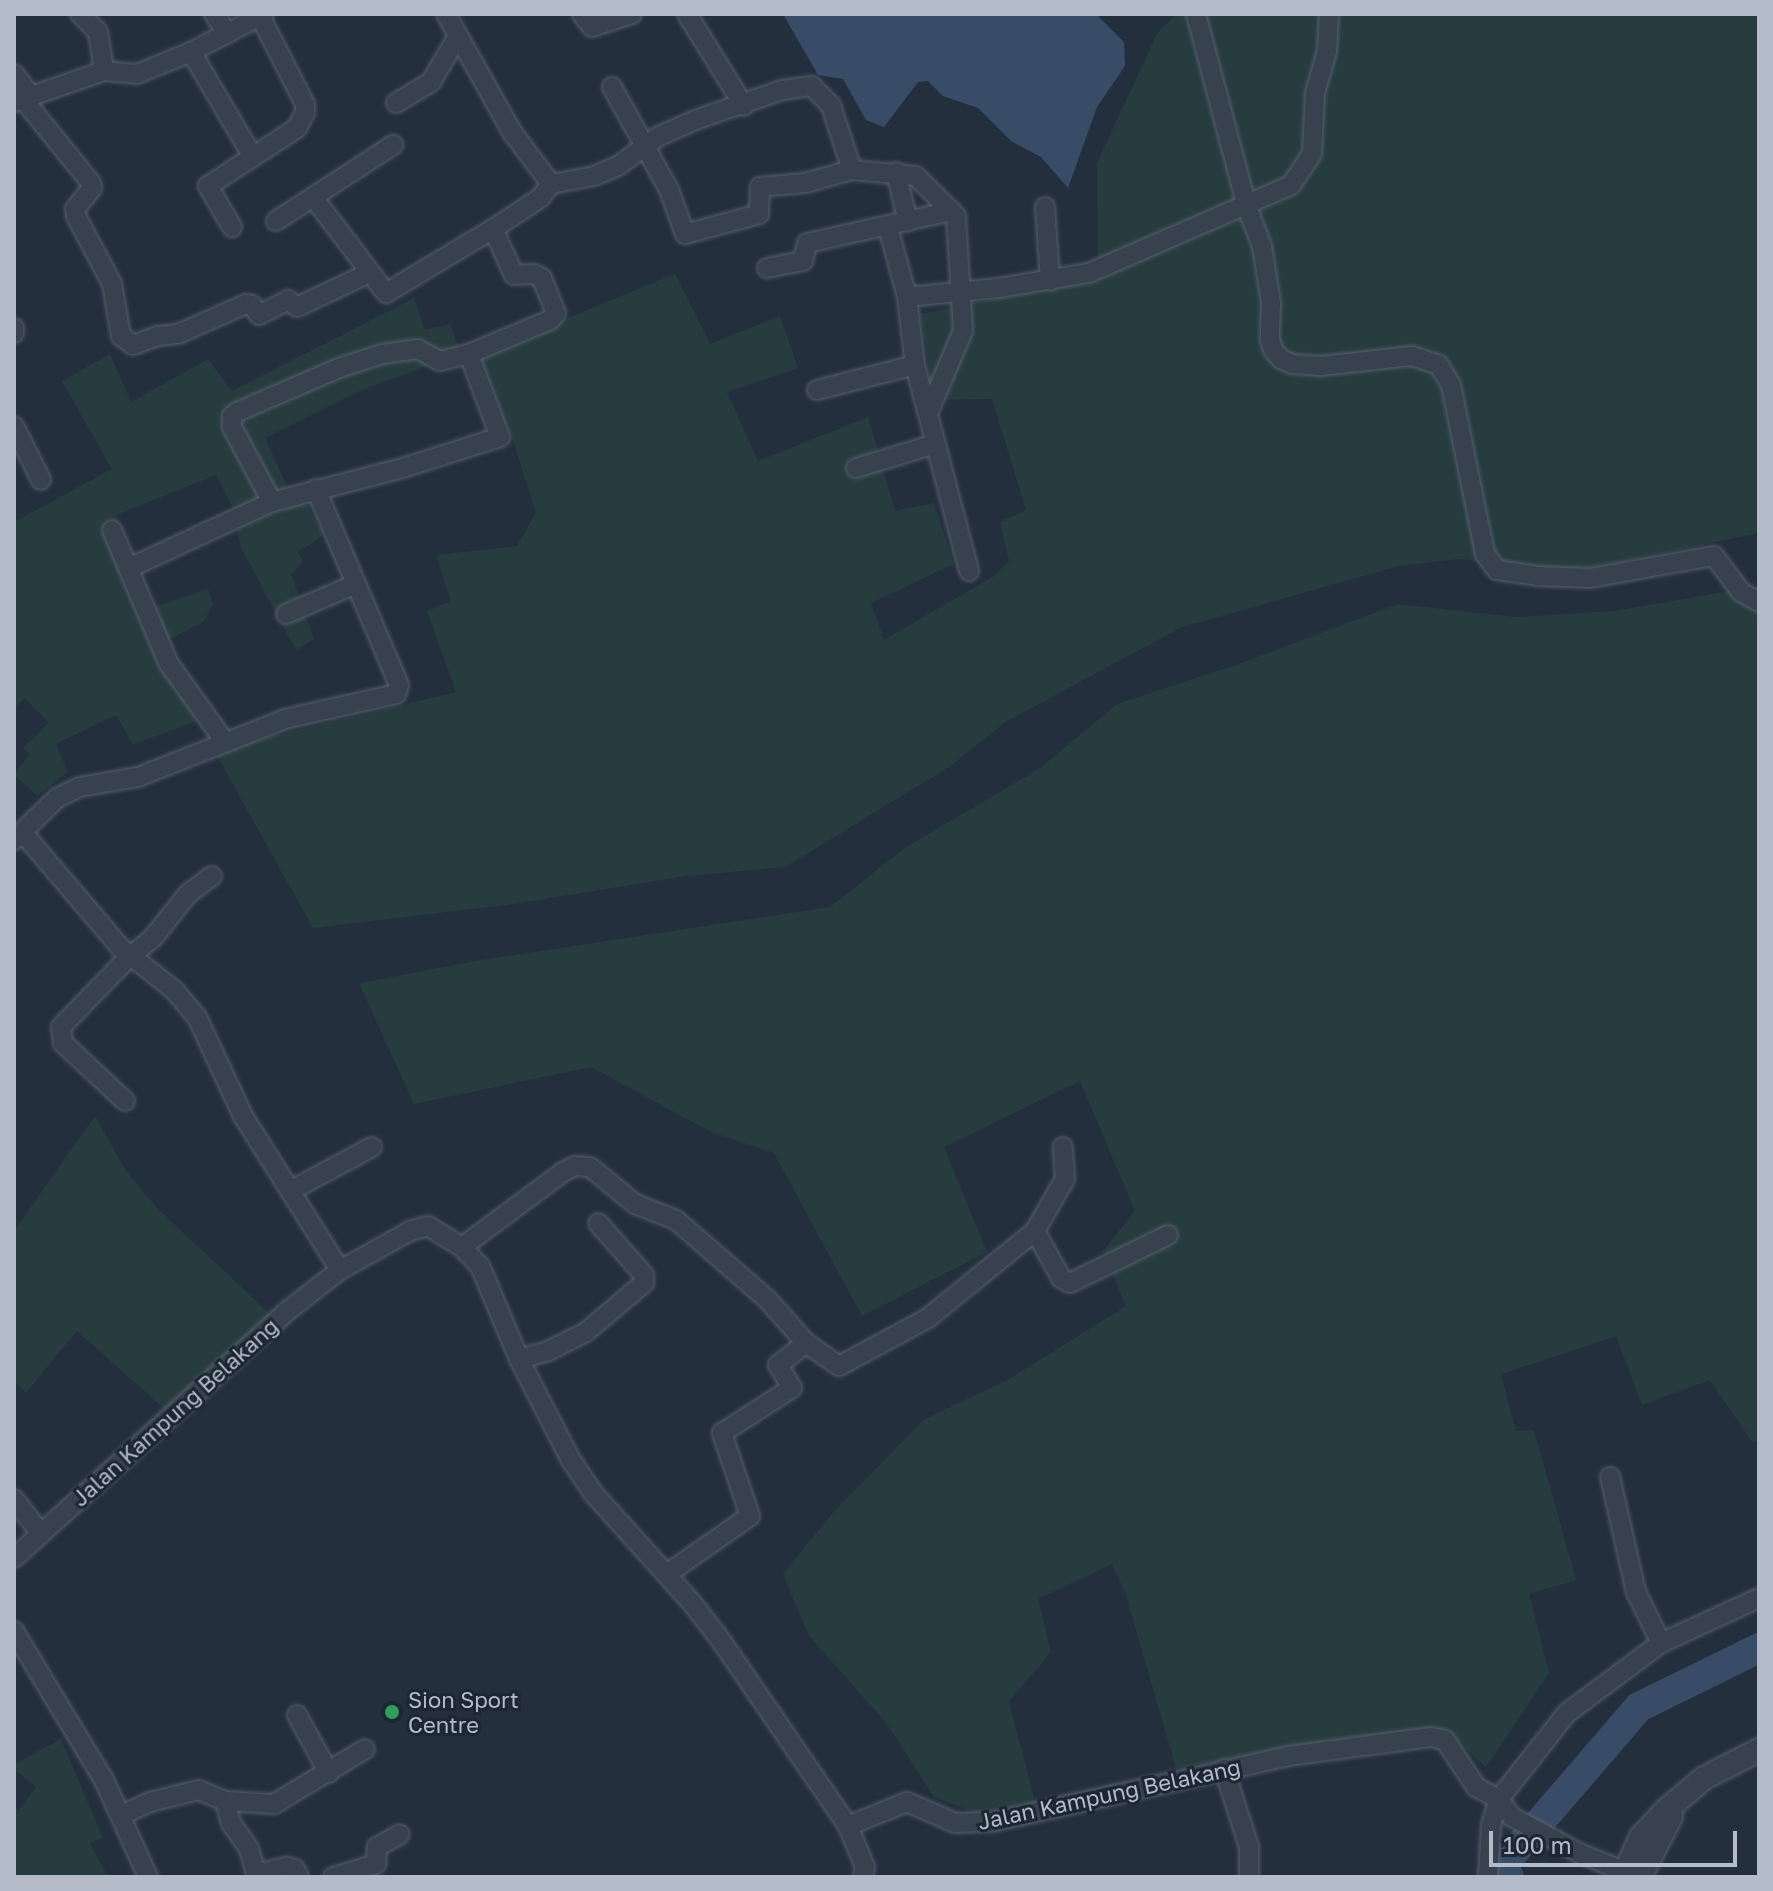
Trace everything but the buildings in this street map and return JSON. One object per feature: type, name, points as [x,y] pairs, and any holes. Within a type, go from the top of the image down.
[{"type":"street","points":[[80,14],[98,32],[104,71]]},
{"type":"street","points":[[214,14],[228,34]]},
{"type":"street","points":[[446,14],[512,132],[551,184]]},
{"type":"street","points":[[582,14],[592,27],[632,14]]},
{"type":"street","points":[[687,14],[744,106]]},
{"type":"street","points":[[1196,14],[1247,207],[1262,246],[1271,303],[1270,339],[1273,350],[1281,359],[1292,364],[1321,366],[1412,356],[1431,359],[1445,372],[1451,385],[1485,554],[1497,570],[1590,578],[1706,556],[1717,560],[1741,592],[1759,602]]},
{"type":"street","points":[[907,297],[1050,281],[1089,273],[1247,207],[1291,185],[1312,154],[1315,93],[1327,51],[1329,14]]},
{"type":"street","points":[[23,99],[104,71],[137,74],[191,52],[262,15],[305,104],[305,112],[297,128],[208,186],[232,227]]},
{"type":"street","points":[[396,103],[431,82],[458,36]]},
{"type":"street","points":[[191,52],[253,157]]},
{"type":"street","points":[[14,74],[23,99],[91,183],[92,188],[75,209],[76,216],[112,284],[121,336],[133,345],[158,336],[178,334],[250,303],[259,315],[288,300],[297,307],[369,273]]},
{"type":"street","points":[[313,197],[386,293],[540,198],[551,184],[594,176],[618,166],[685,124],[744,106],[782,90],[812,86],[831,106],[852,170]]},
{"type":"street","points":[[612,87],[669,190],[685,234],[759,214],[760,187],[805,183],[852,170],[916,176],[951,211],[960,225],[958,259],[963,289],[963,331],[928,413]]},
{"type":"street","points":[[276,221],[393,145]]},
{"type":"street","points":[[896,172],[908,222]]},
{"type":"street","points":[[1045,207],[1050,281]]},
{"type":"street","points":[[767,268],[803,261],[807,243],[951,211]]},
{"type":"street","points":[[888,227],[907,297],[915,365],[969,571]]},
{"type":"street","points":[[272,502],[232,427],[232,416],[237,412],[339,368],[382,354],[418,349],[440,361],[469,354],[550,320],[556,313],[542,278],[534,274],[514,275],[493,229]]},
{"type":"street","points":[[129,568],[272,502],[406,467],[500,437],[469,354]]},
{"type":"street","points":[[817,390],[915,365]]},
{"type":"street","points":[[14,426],[41,480]]},
{"type":"street","points":[[856,468],[935,444]]},
{"type":"street","points":[[316,489],[399,685],[396,694],[285,719],[138,777],[80,787],[57,798],[19,836],[130,956],[174,990],[197,1017],[243,1116],[340,1270]]},
{"type":"street","points":[[112,530],[169,664],[219,745]]},
{"type":"street","points":[[286,614],[356,584]]},
{"type":"street","points":[[125,1101],[59,1036],[61,1027],[130,956],[152,939],[188,894],[212,876]]},
{"type":"street","points":[[290,1191],[372,1147]]},
{"type":"street","points":[[462,1247],[563,1172],[575,1166],[590,1167],[635,1204],[676,1220],[768,1300],[806,1343],[835,1365],[844,1366],[928,1318],[1035,1231],[1065,1179],[1063,1147]]},
{"type":"street","points":[[519,1359],[548,1351],[586,1332],[644,1283],[644,1275],[598,1223]]},
{"type":"street","name":"Jalan Kampung Belakang","points":[[14,1558],[286,1312],[340,1270],[420,1227],[436,1228],[462,1247],[480,1266],[519,1359],[571,1460],[593,1493],[667,1574],[762,1697],[848,1826],[907,1802],[955,1823],[991,1822],[1224,1769],[1431,1737],[1445,1740],[1476,1787],[1499,1799],[1512,1817],[1579,1853],[1631,1875]]},
{"type":"street","points":[[1035,1231],[1061,1278],[1070,1283],[1168,1235]]},
{"type":"street","points":[[667,1574],[750,1516],[722,1433],[792,1388],[778,1365],[806,1343]]},
{"type":"street","points":[[1610,1477],[1636,1592],[1661,1643]]},
{"type":"street","points":[[14,1499],[41,1534]]},
{"type":"street","points":[[1488,1877],[1491,1825],[1499,1799],[1567,1713],[1661,1643],[1759,1598]]},
{"type":"street","points":[[14,1631],[122,1815],[148,1877]]},
{"type":"street","points":[[297,1715],[329,1773]]},
{"type":"street","points":[[122,1815],[150,1802],[192,1791],[225,1801],[274,1804],[365,1749]]},
{"type":"street","points":[[1631,1875],[1683,1799],[1704,1778],[1759,1750]]},
{"type":"street","points":[[1224,1769],[1249,1847],[1249,1877]]},
{"type":"street","points":[[225,1801],[231,1823],[249,1849],[256,1874],[287,1867],[295,1869],[299,1877]]},
{"type":"street","points":[[848,1826],[865,1867],[863,1877]]},
{"type":"street","points":[[333,1877],[376,1864],[377,1847],[400,1834]]},
{"type":"green space","points":[[1176,14],[1759,14],[1759,533],[1577,571],[1458,559],[1399,566],[1182,627],[1004,723],[949,767],[785,867],[686,876],[514,904],[313,928],[214,750],[456,692],[427,611],[451,601],[436,555],[517,546],[536,512],[510,431],[473,357],[675,274],[710,344],[780,316],[798,368],[727,392],[758,461],[868,417],[895,511],[934,503],[954,564],[871,603],[884,640],[994,576],[1009,561],[1000,522],[1026,510],[992,399],[934,400],[920,314],[1098,277],[1097,163],[1157,34]]},
{"type":"green space","points":[[414,298],[425,330],[450,324],[461,354],[364,389],[265,438],[292,497],[307,505],[324,535],[298,552],[303,562],[291,574],[314,639],[296,650],[240,546],[235,512],[216,475],[116,515],[153,607],[208,589],[213,604],[204,621],[163,643],[203,719],[133,744],[116,715],[56,744],[68,772],[37,796],[14,774],[30,754],[23,748],[49,723],[25,698],[14,709],[14,522],[112,469],[62,381],[110,354],[131,402],[208,359],[232,391]]},
{"type":"green space","points":[[1759,586],[1759,1439],[1753,1443],[1710,1380],[1642,1405],[1616,1336],[1501,1374],[1516,1431],[1534,1430],[1576,1580],[1529,1594],[1549,1673],[1486,1767],[1446,1731],[1354,1737],[1176,1768],[1126,1595],[1112,1564],[1038,1599],[1051,1652],[1009,1701],[1035,1802],[977,1813],[934,1797],[888,1725],[809,1636],[783,1574],[836,1509],[925,1419],[1009,1379],[1126,1306],[1103,1251],[1135,1211],[1080,1081],[944,1147],[987,1252],[862,1316],[774,1153],[711,1132],[591,1067],[414,1104],[359,983],[481,960],[830,907],[906,847],[1039,769],[1117,704],[1239,664],[1398,604],[1516,617],[1614,611]]},
{"type":"green space","points":[[95,1116],[126,1171],[159,1210],[271,1315],[167,1411],[77,1331],[26,1393],[14,1381],[14,1231]]},
{"type":"green space","points":[[61,1739],[103,1838],[90,1843],[108,1877],[14,1877],[14,1807],[19,1810],[36,1787],[14,1769],[14,1764]]},
{"type":"water","points":[[783,14],[1096,14],[1124,42],[1125,66],[1097,107],[1068,188],[1041,157],[1011,141],[978,108],[943,96],[928,81],[918,82],[884,127],[866,120],[843,79],[818,75]]},
{"type":"waterway","points":[[1509,1877],[1503,1865],[1639,1707],[1759,1648]]},
{"type":"place","name":"Sion Sport Centre","points":[[392,1712]]}]
